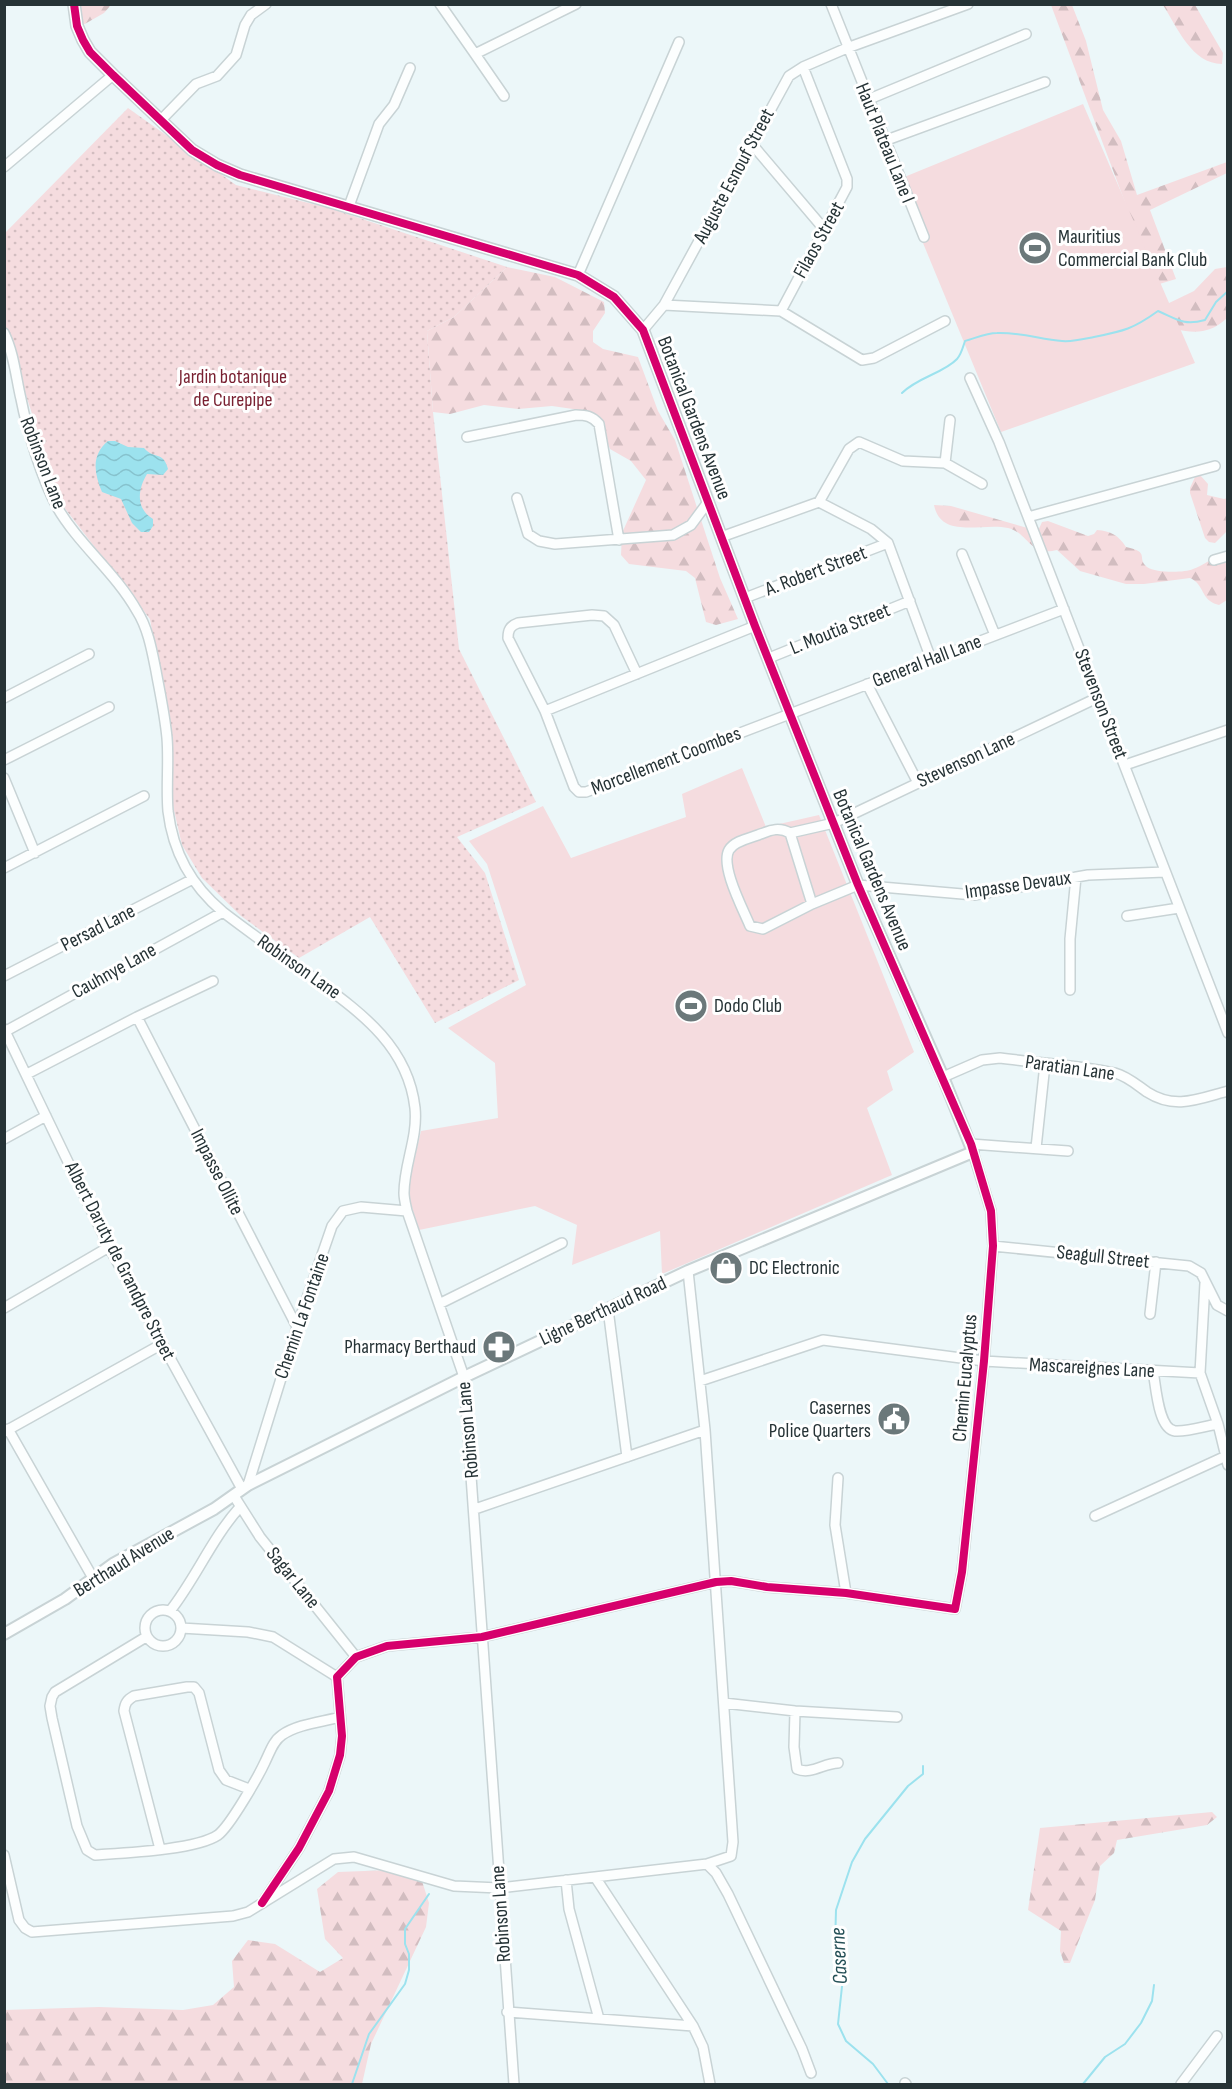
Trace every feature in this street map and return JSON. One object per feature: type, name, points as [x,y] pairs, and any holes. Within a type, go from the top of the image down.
[{"type":"street","name":"Botanical Gardens Avenue","points":[[74,4],[77,26],[90,52],[192,150],[217,165],[240,175],[578,275],[614,297],[643,330],[755,626],[770,658],[858,885],[972,1148]]},
{"type":"street","points":[[161,120],[196,84],[217,76],[222,71],[236,55],[245,25],[251,15],[266,4]]},
{"type":"street","points":[[440,4],[504,96]]},
{"type":"street","points":[[475,54],[576,4]]},
{"type":"street","name":"Haut Plateau Lane I","points":[[831,4],[867,100],[924,237]]},
{"type":"street","points":[[935,4],[939,15]]},
{"type":"street","name":"Auguste Esnouf Street","points":[[643,330],[664,305],[789,76],[803,67],[847,48],[968,4]]},
{"type":"street","points":[[867,100],[1026,34]]},
{"type":"street","points":[[578,275],[679,42]]},
{"type":"street","name":"Filaos Street","points":[[781,311],[847,187],[847,179],[803,67]]},
{"type":"street","points":[[349,206],[379,124],[394,105],[410,68]]},
{"type":"street","points":[[4,167],[112,75]]},
{"type":"street","points":[[884,141],[1045,82]]},
{"type":"street","points":[[751,143],[824,229]]},
{"type":"street","points":[[664,305],[781,311],[862,360],[874,358],[945,321]]},
{"type":"street","name":"Robinson Lane","points":[[4,333],[10,350],[22,407],[57,507],[123,589],[144,624],[156,670],[167,739],[168,810],[171,828],[179,854],[191,880],[208,900],[223,912],[350,1004],[371,1022],[388,1042],[411,1085],[415,1110],[415,1134],[404,1193],[407,1211],[464,1377],[475,1509],[513,2085]]},
{"type":"street","name":"Stevenson Street","points":[[970,378],[999,442],[1099,697],[1227,1034]]},
{"type":"street","points":[[467,437],[576,415],[594,418],[599,424],[619,540]]},
{"type":"street","points":[[945,463],[950,420]]},
{"type":"street","points":[[721,537],[819,502],[849,449],[859,442],[903,461],[945,463],[982,484]]},
{"type":"street","points":[[1028,517],[1215,466]]},
{"type":"street","points":[[517,498],[528,534],[539,541],[555,544],[673,535],[691,525],[708,502]]},
{"type":"street","points":[[819,502],[871,529],[888,543],[931,659]]},
{"type":"street","name":"A. Robert Street","points":[[745,598],[888,543]]},
{"type":"street","points":[[962,554],[995,635]]},
{"type":"street","points":[[1214,560],[1227,556]]},
{"type":"street","name":"L. Moutia Street","points":[[770,658],[910,601]]},
{"type":"street","name":"General Hall Lane","points":[[791,714],[1064,609]]},
{"type":"street","name":"Morcellement Coombes","points":[[637,674],[614,625],[604,616],[592,615],[518,623],[508,632],[508,638],[544,711],[574,787],[579,792],[586,792],[791,714]]},
{"type":"street","points":[[544,711],[755,626]]},
{"type":"street","points":[[4,698],[89,654]]},
{"type":"street","points":[[867,684],[918,783]]},
{"type":"street","name":"Stevenson Lane","points":[[834,824],[1099,697]]},
{"type":"street","points":[[4,760],[109,707]]},
{"type":"street","points":[[1125,765],[1227,730]]},
{"type":"street","points":[[4,778],[35,853]]},
{"type":"street","points":[[4,868],[144,796]]},
{"type":"street","name":"Impasse Devaux","points":[[834,824],[789,833],[774,829],[735,844],[729,850],[726,865],[750,926],[763,929],[812,904],[858,885],[974,896],[1076,877],[1109,873],[1166,872]]},
{"type":"street","points":[[789,833],[812,904]]},
{"type":"street","points":[[1070,990],[1070,939],[1076,877]]},
{"type":"street","name":"Persad Lane","points":[[4,976],[191,880]]},
{"type":"street","points":[[1127,916],[1179,908]]},
{"type":"street","name":"Cauhnye Lane","points":[[5,1030],[223,912]]},
{"type":"street","points":[[27,1074],[213,981]]},
{"type":"street","name":"Impasse Ollite","points":[[137,1017],[297,1327]]},
{"type":"street","name":"Albert Daruty de Grandpre Street","points":[[5,1030],[109,1247],[242,1490]]},
{"type":"street","name":"Paratian Lane","points":[[943,1077],[982,1060],[1000,1058],[1123,1075],[1154,1096],[1175,1102],[1186,1102],[1227,1091]]},
{"type":"street","points":[[1036,1148],[1045,1064]]},
{"type":"street","points":[[4,1139],[46,1116]]},
{"type":"street","points":[[972,1148],[1036,1148],[1068,1151]]},
{"type":"street","name":"Chemin Eucalyptus","points":[[846,1593],[955,1609],[962,1572],[984,1361],[993,1246],[991,1211],[972,1148]]},
{"type":"street","name":"Ligne Berthaud Road","points":[[242,1490],[464,1377],[688,1271],[972,1148]]},
{"type":"street","name":"Chemin La Fontaine","points":[[242,1490],[332,1226],[343,1211],[361,1207],[407,1211]]},
{"type":"street","points":[[439,1304],[562,1243]]},
{"type":"street","name":"Seagull Street","points":[[993,1246],[1189,1266],[1201,1273],[1217,1305],[1227,1311]]},
{"type":"street","points":[[4,1308],[109,1247]]},
{"type":"street","points":[[1150,1314],[1156,1262]]},
{"type":"street","points":[[4,1855],[19,1920],[25,1928],[32,1932],[233,1916],[248,1912],[334,1859],[354,1857],[454,1886],[499,1888],[707,1864],[731,1856],[733,1842],[705,1430],[688,1271]]},
{"type":"street","points":[[1095,1516],[1226,1460],[1218,1424],[1200,1373],[1205,1283]]},
{"type":"street","points":[[608,1309],[627,1457]]},
{"type":"street","name":"Mascareignes Lane","points":[[700,1381],[824,1340],[984,1361],[1200,1373]]},
{"type":"street","points":[[93,1578],[6,1431],[162,1344]]},
{"type":"street","points":[[1154,1371],[1162,1422],[1168,1429],[1176,1431],[1218,1424]]},
{"type":"street","points":[[475,1509],[705,1430]]},
{"type":"street","points":[[262,1903],[299,1848],[329,1791],[340,1755],[342,1736],[337,1677],[356,1658],[387,1646],[482,1636],[716,1582],[731,1581],[767,1587],[846,1593],[835,1526],[838,1478]]},
{"type":"street","name":"Sagar Lane","points":[[242,1490],[240,1508],[260,1537],[356,1658]]},
{"type":"street","name":"Berthaud Avenue","points":[[4,1634],[65,1599],[113,1564],[214,1509],[242,1490]]},
{"type":"street","points":[[170,1611],[224,1526],[240,1508]]},
{"type":"street","points":[[214,1509],[224,1526]]},
{"type":"street","points":[[159,1610],[170,1611],[178,1618],[181,1628],[178,1638],[165,1647],[154,1645],[146,1637],[144,1626],[149,1616],[159,1610]]},
{"type":"street","points":[[181,1628],[248,1632],[273,1636],[337,1677]]},
{"type":"street","points":[[146,1637],[55,1692],[52,1697],[50,1706],[76,1826],[87,1850],[95,1855],[160,1849],[207,1841],[218,1835],[228,1825],[265,1763],[273,1744],[281,1735],[292,1729],[340,1718]]},
{"type":"street","points":[[160,1849],[124,1711],[129,1699],[134,1696],[194,1687],[199,1693],[219,1770],[226,1780],[249,1789]]},
{"type":"street","points":[[724,1703],[795,1712],[897,1718]]},
{"type":"street","points":[[795,1712],[794,1747],[797,1769],[804,1772],[823,1765],[838,1763]]},
{"type":"street","points":[[707,1864],[716,1873],[728,1894],[802,2049],[811,2073]]},
{"type":"street","points":[[595,1877],[693,2026],[703,2046],[710,2085]]},
{"type":"street","points":[[566,1880],[569,1909],[599,2019]]},
{"type":"street","points":[[507,2012],[693,2026]]},
{"type":"street","points":[[1181,2085],[1217,2036]]},
{"type":"green space","points":[[76,5],[111,5],[104,13],[83,25]]},
{"type":"green space","points":[[1051,5],[1072,5],[1086,41],[1103,110],[1121,141],[1137,195],[1227,162],[1227,173],[1150,210],[1176,279],[1156,285]]},
{"type":"green space","points":[[1163,5],[1195,5],[1223,53],[1222,64],[1202,58],[1186,43]]},
{"type":"green space","name":"Mauritius Commercial Bank Club","points":[[1083,104],[1195,363],[1001,432],[897,180]]},
{"type":"green space","name":"Jardin botanique de Curepipe","points":[[128,108],[236,185],[329,208],[507,267],[454,317],[427,331],[433,412],[459,649],[536,802],[457,837],[485,873],[519,980],[435,1023],[370,917],[299,958],[241,916],[202,878],[182,845],[173,806],[169,730],[150,619],[63,506],[51,481],[44,451],[5,330],[4,234]]},
{"type":"green space","points":[[507,267],[555,277],[604,302],[605,313],[593,331],[593,342],[603,349],[638,357],[658,411],[675,440],[720,578],[738,619],[716,625],[706,622],[695,578],[686,571],[629,564],[621,555],[622,533],[646,480],[631,461],[610,449],[597,418],[587,411],[552,406],[518,409],[484,405],[450,414],[433,412],[427,331],[454,317]]},
{"type":"green space","points":[[1227,267],[1227,318],[1210,329],[1193,332],[1155,325],[1167,304],[1194,291],[1215,269]]},
{"type":"green space","points":[[1200,475],[1208,484],[1207,495],[1227,498],[1227,531],[1215,543],[1205,538],[1190,493],[1195,477]]},
{"type":"green space","points":[[934,505],[951,506],[1038,531],[1042,522],[1048,521],[1088,536],[1097,530],[1106,531],[1114,534],[1126,547],[1141,553],[1144,564],[1151,569],[1170,572],[1189,570],[1218,555],[1224,557],[1227,566],[1227,600],[1219,605],[1212,602],[1190,578],[1126,584],[1080,571],[1057,550],[1040,550],[1008,528],[964,527],[945,523],[938,516]]},
{"type":"green space","name":"Dodo Club","points":[[742,768],[766,827],[819,815],[914,1052],[887,1071],[893,1090],[867,1108],[892,1175],[662,1274],[660,1231],[572,1265],[577,1225],[535,1206],[419,1230],[407,1191],[421,1131],[498,1118],[495,1063],[448,1028],[526,985],[487,864],[469,841],[543,806],[571,858],[686,817],[682,794]]},
{"type":"green space","points":[[1212,1812],[1217,1817],[1207,1825],[1117,1840],[1114,1853],[1100,1866],[1095,1900],[1070,1963],[1064,1963],[1060,1951],[1061,1931],[1028,1910],[1040,1828]]},
{"type":"green space","points":[[391,1870],[421,1878],[429,1903],[426,1927],[371,2044],[362,2084],[5,2084],[4,2010],[99,2007],[183,2010],[213,2005],[234,1987],[232,1961],[248,1940],[275,1944],[320,1972],[343,1958],[325,1939],[317,1889],[338,1872]]},
{"type":"water","points":[[108,441],[115,441],[128,447],[144,448],[151,454],[164,459],[166,463],[168,469],[163,475],[147,474],[140,492],[143,509],[153,519],[153,526],[149,532],[141,532],[132,523],[121,499],[102,492],[97,478],[96,465],[99,452]]},
{"type":"waterway","points":[[902,393],[952,364],[960,355],[965,341],[993,333],[1074,341],[1128,328],[1158,311],[1180,321],[1197,322],[1205,320],[1216,302],[1228,291]]},
{"type":"waterway","name":"Caserne","points":[[888,2084],[873,2064],[846,2041],[838,2024],[843,1977],[835,1946],[836,1910],[852,1862],[865,1839],[908,1786],[923,1774],[923,1766]]},
{"type":"waterway","points":[[352,2084],[369,2034],[405,1984],[409,1970],[405,1929],[429,1894]]},
{"type":"waterway","points":[[1083,2084],[1105,2057],[1125,2044],[1141,2023],[1152,2001],[1154,1985]]},
{"type":"cycle path","points":[[74,4],[77,26],[90,52],[192,150],[217,165],[240,175],[578,275],[614,297],[643,330],[755,626],[858,885],[971,1144],[991,1211],[993,1246],[984,1361],[962,1572],[955,1609],[846,1593],[767,1587],[731,1581],[716,1582],[482,1637],[387,1646],[356,1657],[337,1677],[342,1736],[340,1755],[329,1791],[299,1848],[262,1903]]},
{"type":"place","name":"Mauritius Commercial Bank Club","points":[[1035,248]]},
{"type":"place","name":"Dodo Club","points":[[691,1006]]},
{"type":"place","name":"DC Electronic","points":[[726,1268]]},
{"type":"place","name":"Pharmacy Berthaud","points":[[499,1347]]},
{"type":"place","name":"Casernes Police Quarters","points":[[894,1419]]}]
